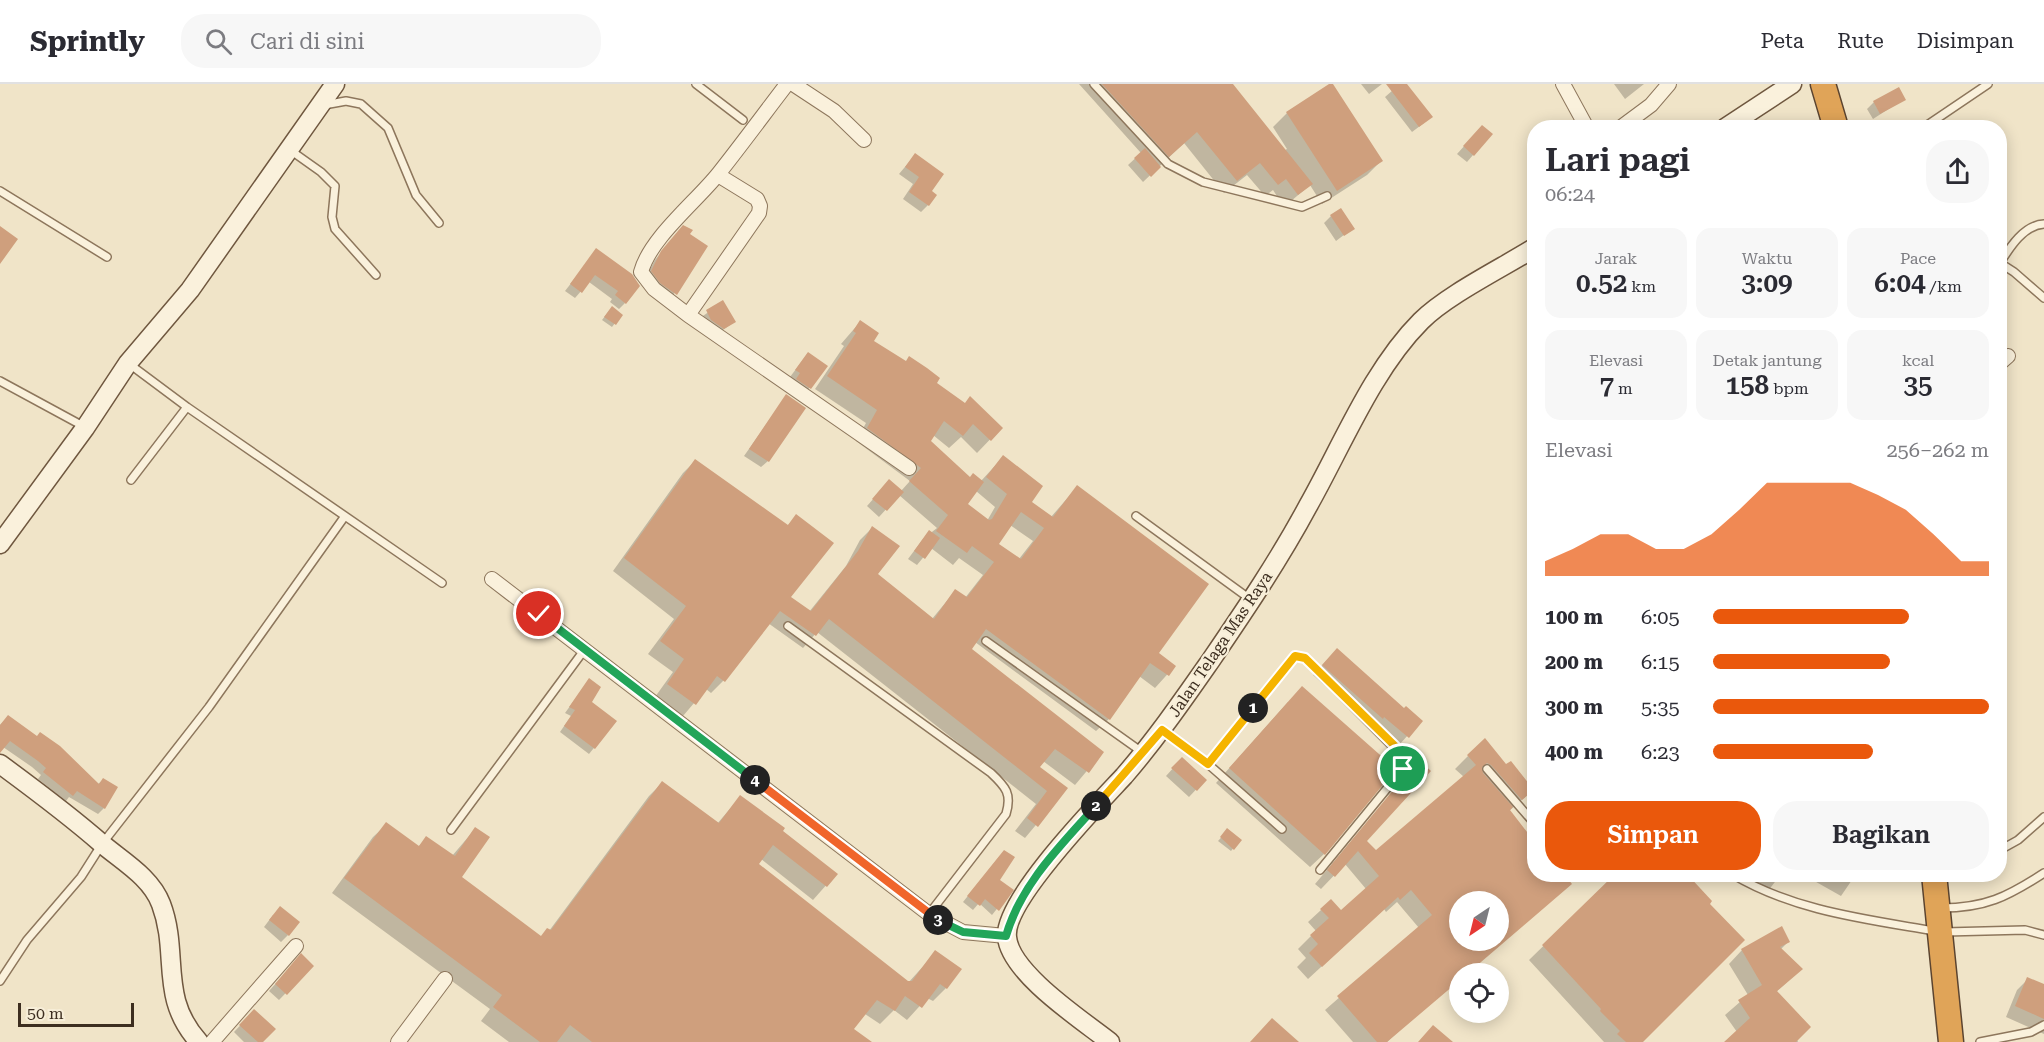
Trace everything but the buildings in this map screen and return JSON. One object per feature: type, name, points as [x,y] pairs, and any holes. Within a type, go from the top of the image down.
[{"type":"highway","points":[[1823,84],[1834,120]]},
{"type":"highway","points":[[1937,882],[1952,1042]]},
{"type":"main road","points":[[0,544],[85,428],[128,363],[190,290],[318,105],[335,84]]},
{"type":"main road","points":[[1737,120],[1792,84]]},
{"type":"main road","name":"Jalan Telaga Mas Raya","points":[[1006,936],[1012,916],[1029,885],[1144,753],[1252,601],[1307,509],[1361,408],[1400,345],[1423,319],[1527,252]]},
{"type":"main road","points":[[0,764],[102,844],[153,888],[161,903],[167,924],[174,994],[179,1014],[199,1042]]},
{"type":"main road","points":[[1006,936],[1013,957],[1019,964],[1040,985],[1110,1042]]},
{"type":"street","points":[[787,84],[718,175],[663,236],[643,264],[641,272],[654,288],[688,315],[909,468]]},
{"type":"street","points":[[793,84],[834,111],[864,140]]},
{"type":"street","points":[[1563,84],[1583,120]]},
{"type":"street","points":[[1631,120],[1652,105],[1669,84]]},
{"type":"street","points":[[688,315],[759,213],[760,206],[757,199],[718,175]]},
{"type":"street","points":[[492,579],[929,914],[963,932],[1006,936]]},
{"type":"street","points":[[212,1042],[296,946]]},
{"type":"street","points":[[398,1042],[446,979]]},
{"type":"lane","points":[[696,84],[743,120]]},
{"type":"lane","points":[[1094,84],[1168,164],[1203,182],[1302,207],[1327,196]]},
{"type":"lane","points":[[1936,120],[1988,84]]},
{"type":"lane","points":[[318,105],[346,102],[361,104],[388,128],[416,195],[439,223]]},
{"type":"lane","points":[[288,149],[321,172],[335,186],[332,217],[335,229],[376,274]]},
{"type":"lane","points":[[0,191],[107,257]]},
{"type":"lane","points":[[2007,254],[2023,233],[2037,225],[2044,224]]},
{"type":"lane","points":[[2007,268],[2044,297]]},
{"type":"lane","points":[[128,363],[442,583]]},
{"type":"lane","points":[[0,381],[85,428]]},
{"type":"lane","points":[[131,480],[187,406]]},
{"type":"lane","points":[[0,981],[27,940],[81,877],[102,844],[209,707],[345,516]]},
{"type":"lane","points":[[1136,516],[1252,601]]},
{"type":"lane","points":[[788,626],[991,773],[1007,789],[1010,801],[1006,814],[929,914]]},
{"type":"lane","points":[[986,641],[1144,753]]},
{"type":"lane","points":[[452,830],[585,649]]},
{"type":"lane","points":[[1208,764],[1295,656],[1305,658],[1406,760],[1403,769],[1320,870]]},
{"type":"lane","points":[[1162,730],[1208,764],[1282,829]]},
{"type":"lane","points":[[1487,769],[1527,815]]},
{"type":"lane","points":[[2007,846],[2018,840],[2044,817]]},
{"type":"lane","points":[[1939,920],[1998,901],[2044,873]]},
{"type":"lane","points":[[1745,882],[1824,912],[1939,920],[2025,930],[2044,935]]},
{"type":"lane","points":[[1980,1042],[2017,1038],[2044,1024]]},
{"type":"route","points":[[539,614],[929,914],[951,928],[963,932],[1006,936],[1012,916],[1029,885],[1162,730],[1208,764],[1295,656],[1305,658],[1396,747],[1406,760],[1403,769]]}]
